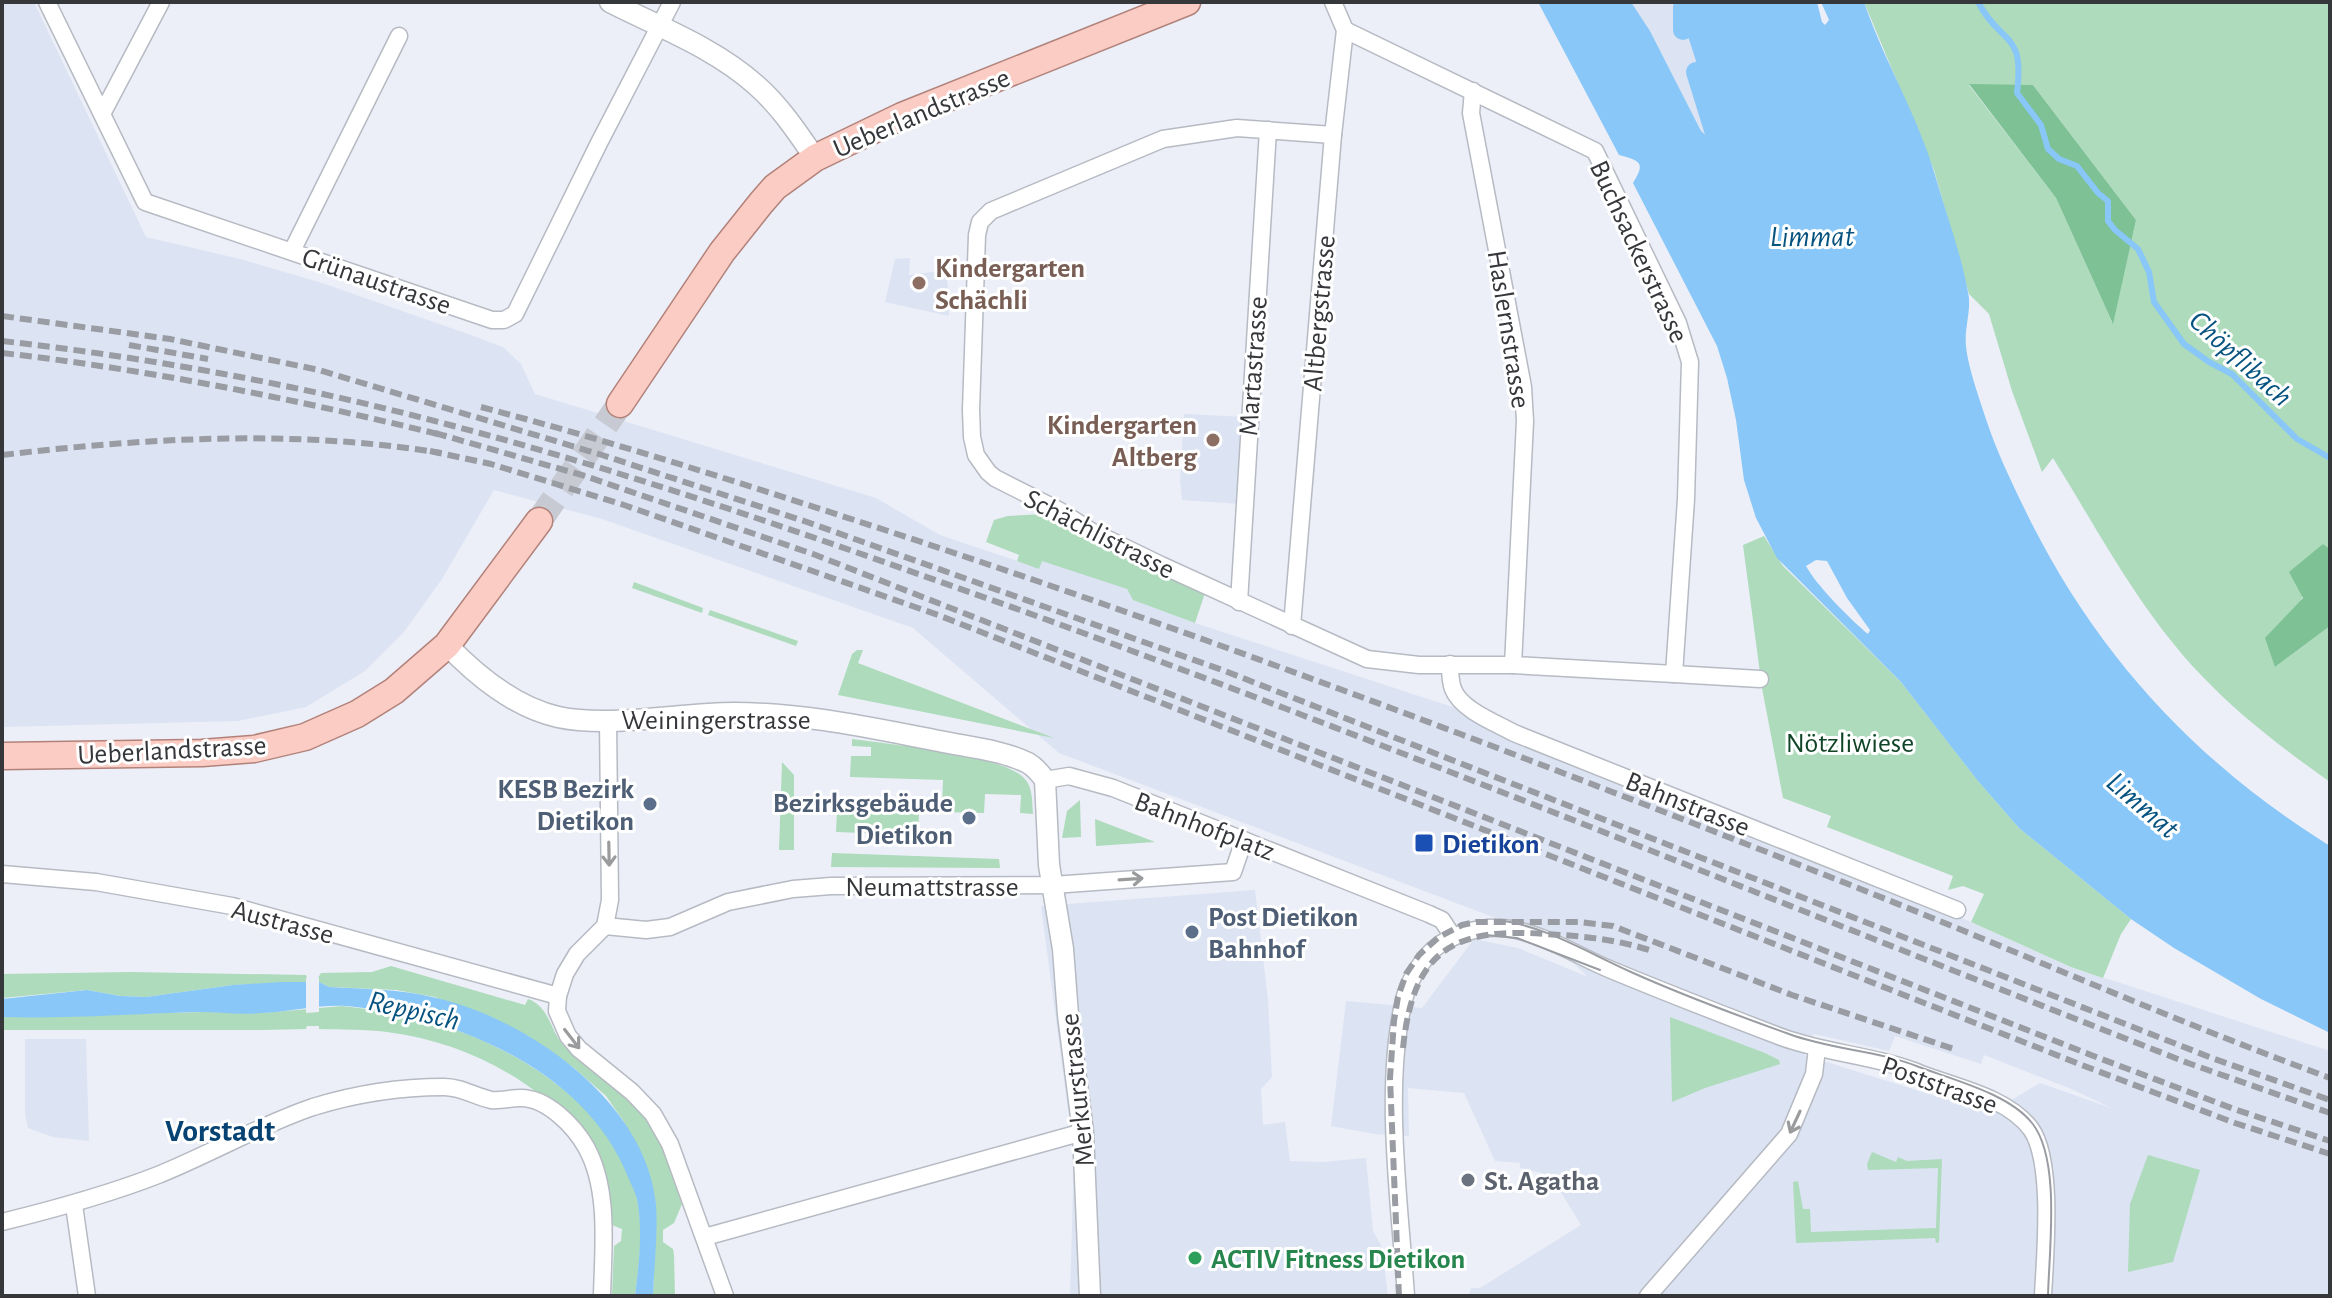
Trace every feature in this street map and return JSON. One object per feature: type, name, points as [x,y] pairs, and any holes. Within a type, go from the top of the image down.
[{"type":"main road","name":"Ueberlandstrasse","points":[[620,404],[714,264],[751,215],[775,187],[815,158],[902,116],[1183,3]]},
{"type":"main road","name":"Ueberlandstrasse","points":[[2,756],[202,753],[254,749],[305,737],[375,704],[447,645],[539,521]]},
{"type":"street","name":"Grünaustrasse","points":[[47,2],[145,202],[492,320],[504,320],[515,314],[672,2]]},
{"type":"street","points":[[102,114],[161,2]]},
{"type":"street","points":[[610,2],[718,57],[756,85],[784,114],[815,158]]},
{"type":"street","name":"Altbergstrasse","points":[[1292,626],[1333,135],[1345,30],[1333,2]]},
{"type":"street","name":"Buchsackerstrasse","points":[[1345,30],[1595,151],[1683,335],[1690,362],[1674,674]]},
{"type":"street","points":[[292,251],[399,36]]},
{"type":"street","name":"Haslernstrasse","points":[[1473,91],[1471,113],[1523,387],[1525,421],[1513,665]]},
{"type":"street","name":"Schächlistrasse","points":[[1268,130],[1237,128],[1163,139],[983,217],[977,235],[972,437],[976,455],[988,472],[1004,484],[1060,511],[1091,531],[1292,626]]},
{"type":"street","points":[[1268,130],[1333,135]]},
{"type":"street","name":"Martastrasse","points":[[1239,602],[1268,130]]},
{"type":"street","points":[[1292,626],[1375,662],[1513,665],[1760,679]]},
{"type":"street","name":"Weiningerstrasse","points":[[447,645],[489,683],[519,702],[560,717],[608,720],[734,713],[823,718],[1021,760],[1031,765],[1045,780]]},
{"type":"street","name":"Bahnstrasse","points":[[1450,664],[1452,686],[1457,696],[1472,709],[1514,733],[1957,910]]},
{"type":"street","points":[[608,720],[610,900],[605,926],[577,954],[565,974],[557,1011],[568,1036],[579,1049],[632,1092],[653,1114],[670,1144],[725,1296]]},
{"type":"street","name":"Bahnhofplatz","points":[[1045,780],[1069,776],[1092,781],[1442,920],[1453,937]]},
{"type":"street","points":[[1045,780],[1047,849],[1053,885]]},
{"type":"street","name":"Neumattstrasse","points":[[605,926],[646,930],[670,927],[728,902],[793,889],[831,886],[1053,885],[1233,872],[1244,840]]},
{"type":"street","name":"Austrasse","points":[[2,874],[96,882],[232,906],[558,996]]},
{"type":"street","name":"Merkurstrasse","points":[[1053,885],[1083,1132],[1090,1296]]},
{"type":"street","points":[[1406,1296],[1394,1098],[1404,999],[1419,968],[1435,948],[1453,937],[1483,928],[1513,929],[1817,1048],[1814,1074],[1789,1134],[1648,1296]]},
{"type":"street","name":"Poststrasse","points":[[1817,1048],[1910,1069],[1998,1104],[2024,1121],[2037,1141],[2045,1171],[2043,1296]]},
{"type":"street","points":[[2,1222],[74,1205],[160,1174],[311,1108],[383,1091],[446,1087],[493,1100],[523,1098],[538,1102],[563,1119],[588,1151],[599,1186],[603,1235],[602,1296]]},
{"type":"street","points":[[705,1237],[1083,1132]]},
{"type":"street","points":[[74,1205],[87,1296]]},
{"type":"shaded area","points":[[2,2],[34,2],[146,237],[240,259],[322,283],[503,347],[521,364],[535,394],[876,498],[940,535],[1038,568],[1042,560],[1127,589],[1133,600],[1195,623],[1505,724],[2071,967],[2330,1051],[2330,1296],[1469,1296],[1471,1288],[1480,1288],[1581,1225],[1560,1191],[1542,1173],[1520,1168],[1520,1163],[1495,1161],[1464,1093],[1408,1088],[1409,1136],[1331,1126],[1346,1001],[1422,1008],[1474,939],[1518,948],[1588,977],[1546,937],[1059,753],[913,628],[602,519],[494,490],[442,579],[404,632],[365,671],[306,707],[238,721],[2,727]],"holes":[[[1814,1034],[1889,1051],[1895,1036],[1981,1064],[1984,1055],[2114,1109],[2040,1083],[1990,1113],[1804,1055]]]},
{"type":"shaded area","points":[[1631,2],[1681,2],[1686,30],[1719,133],[1717,137],[1708,138],[1701,131],[1650,31]]},
{"type":"shaded area","name":"Kindergarten Schächli","points":[[910,258],[909,275],[947,270],[949,316],[885,302],[895,259]]},
{"type":"shaded area","name":"Kindergarten Altberg","points":[[1184,414],[1245,417],[1240,504],[1182,500],[1180,480]]},
{"type":"shaded area","points":[[1255,890],[1268,1000],[1272,1077],[1261,1089],[1263,1125],[1285,1122],[1290,1161],[1366,1158],[1373,1231],[1382,1247],[1388,1296],[1070,1296],[1074,1155],[1041,906]]},
{"type":"shaded area","points":[[25,1039],[86,1039],[89,1141],[53,1137],[28,1128],[25,1114]]},
{"type":"green space","points":[[1864,2],[2330,2],[2330,549],[2323,544],[2275,667],[2330,626],[2330,782],[2264,732],[2202,676],[2140,599],[2053,458],[2042,472],[2012,391],[1989,314],[1969,294],[1934,170]],"holes":[[[1969,85],[2033,85],[2136,220],[2112,322],[2056,198]]]},
{"type":"green space","points":[[1969,84],[2033,85],[2136,220],[2113,324],[2056,198]]},
{"type":"green space","points":[[1044,514],[1205,593],[1195,623],[1133,600],[1127,589],[1042,561],[1039,569],[1017,561],[1019,555],[986,542],[994,520]]},
{"type":"green space","name":"Nötzliwiese","points":[[1764,536],[1783,566],[1901,682],[2019,828],[2131,919],[2121,934],[2103,978],[1971,922],[1984,894],[1963,886],[1948,890],[1953,876],[1827,827],[1831,816],[1783,798],[1762,688],[1743,545]]},
{"type":"green space","points":[[2323,544],[2330,549],[2330,626],[2275,667],[2265,638],[2303,598],[2289,572]]},
{"type":"green space","points":[[634,582],[703,608],[702,613],[632,588]]},
{"type":"green space","points":[[710,610],[798,641],[796,646],[708,615]]},
{"type":"green space","points":[[863,650],[858,663],[1054,738],[838,695],[852,654]]},
{"type":"green space","points":[[852,739],[969,757],[1012,770],[1029,786],[1033,814],[1020,813],[1021,795],[985,794],[984,813],[942,812],[943,780],[850,777],[851,756],[871,756],[871,747],[852,746]]},
{"type":"green space","points":[[782,762],[794,775],[794,850],[779,850]]},
{"type":"green space","points":[[1080,800],[1081,837],[1062,838],[1067,811]]},
{"type":"green space","points":[[837,812],[919,814],[918,835],[836,832]]},
{"type":"green space","points":[[1095,819],[1155,842],[1096,846]]},
{"type":"green space","points":[[832,853],[999,859],[1000,868],[831,867]]},
{"type":"green space","points":[[391,966],[525,1005],[528,999],[535,1003],[541,1007],[564,1046],[640,1112],[658,1138],[682,1204],[674,1223],[663,1230],[663,1242],[673,1249],[675,1296],[653,1296],[656,1204],[648,1171],[624,1122],[606,1096],[574,1068],[528,1036],[435,997],[396,990],[329,987],[319,982],[233,985],[146,997],[87,990],[2,998],[2,974],[130,972],[306,975],[307,978],[318,978],[321,973],[372,972]]},
{"type":"green space","points":[[342,1006],[414,1017],[485,1042],[541,1073],[591,1115],[627,1168],[637,1198],[640,1235],[635,1296],[612,1296],[614,1246],[621,1241],[622,1229],[612,1225],[606,1176],[592,1144],[530,1087],[486,1061],[413,1036],[379,1031],[319,1029],[319,1026],[263,1030],[2,1030],[2,1017],[263,1013]]},
{"type":"green space","points":[[1670,1017],[1765,1053],[1779,1060],[1780,1064],[1672,1102]]},
{"type":"green space","points":[[1872,1152],[1896,1162],[1898,1157],[1907,1161],[1942,1159],[1939,1242],[1936,1243],[1935,1238],[1796,1243],[1793,1182],[1798,1181],[1803,1209],[1810,1209],[1811,1232],[1936,1228],[1938,1168],[1868,1170]]},
{"type":"green space","points":[[2148,1155],[2200,1170],[2173,1262],[2128,1272],[2130,1204]]},
{"type":"water","name":"Limmat","points":[[1538,2],[1631,2],[1650,31],[1701,131],[1709,138],[1717,137],[1719,133],[1686,30],[1681,2],[1817,2],[1825,25],[1829,20],[1821,2],[1864,2],[1928,153],[1957,248],[1969,298],[1967,355],[1987,422],[2011,481],[2056,567],[2086,615],[2155,703],[2237,779],[2330,846],[2330,1033],[2261,999],[2174,948],[2131,919],[2019,828],[1901,682],[1777,558],[1756,518],[1744,480],[1736,420],[1717,346],[1633,183],[1639,163],[1619,155]],"holes":[[[1816,560],[1827,561],[1847,598],[1870,630],[1868,634],[1826,592],[1806,566]]]},
{"type":"water","name":"Reppisch","points":[[319,982],[329,987],[406,992],[468,1007],[542,1044],[576,1069],[606,1099],[630,1131],[647,1166],[656,1204],[653,1296],[635,1296],[640,1235],[637,1199],[608,1139],[582,1107],[549,1079],[512,1055],[472,1036],[431,1022],[347,1006],[254,1014],[196,1012],[2,1017],[2,999],[87,990],[146,997],[233,985]]},
{"type":"pier","points":[[306,978],[319,978],[319,1012],[306,1013]]},
{"type":"waterway","name":"Chöpflibach","points":[[1978,2],[2014,48],[2018,58],[2017,93],[2041,125],[2048,149],[2059,159],[2077,166],[2108,201],[2108,221],[2138,249],[2149,272],[2154,302],[2184,344],[2232,374],[2297,439],[2330,458]]},
{"type":"waterway","points":[[1683,7],[1683,30]]},
{"type":"waterway","points":[[1696,72],[1714,130],[1717,128]]},
{"type":"tunnel","points":[[539,521],[620,404]]},
{"type":"tram line","points":[[1495,920],[1547,933],[1670,989],[1789,1034],[1903,1061],[1980,1089],[2010,1104],[2032,1123],[2047,1159],[2051,1206],[2048,1296]]},
{"type":"tram line","points":[[1486,935],[1517,938],[1600,970]]},
{"type":"railway","points":[[2,316],[170,339],[319,370],[602,455],[807,522],[1225,671],[2212,1058],[2330,1100]]},
{"type":"railway","points":[[2,341],[170,364],[336,397],[519,444],[735,511],[1167,664],[2188,1063],[2330,1113]]},
{"type":"railway","points":[[129,345],[208,359]]},
{"type":"railway","points":[[2,353],[225,387],[446,436]]},
{"type":"railway","points":[[481,407],[634,450],[837,515],[1252,657],[1733,839],[2330,1078]]},
{"type":"railway","points":[[435,433],[585,476],[813,554],[2091,1055],[2330,1141]]},
{"type":"railway","points":[[2,455],[111,444],[221,439],[331,441],[441,453]]},
{"type":"railway","points":[[430,451],[491,464],[624,505],[938,615],[2087,1067],[2235,1123],[2330,1154]]},
{"type":"railway","points":[[1399,1296],[1390,1078],[1398,997],[1406,974],[1419,955],[1439,937],[1462,925],[1476,922],[1579,922],[1613,926],[1792,995],[1954,1049]]},
{"type":"railway","points":[[1403,1048],[1416,989],[1428,968],[1443,952],[1462,942],[1485,935],[1546,934],[1598,939],[1649,950]]},
{"type":"place","name":"Kindergarten Schächli","points":[[919,283]]},
{"type":"place","name":"Kindergarten Altberg","points":[[1213,440]]},
{"type":"place","name":"KESB Bezirk Dietikon","points":[[650,804]]},
{"type":"place","name":"Bezirksgebäude Dietikon","points":[[969,818]]},
{"type":"place","name":"Dietikon","points":[[1424,843]]},
{"type":"place","name":"Post Dietikon Bahnhof","points":[[1192,932]]},
{"type":"place","name":"St. Agatha","points":[[1468,1180]]},
{"type":"place","name":"ACTIV Fitness Dietikon","points":[[1195,1258]]},
{"type":"district","name":"Vorstadt","points":[[220,1130]]}]
